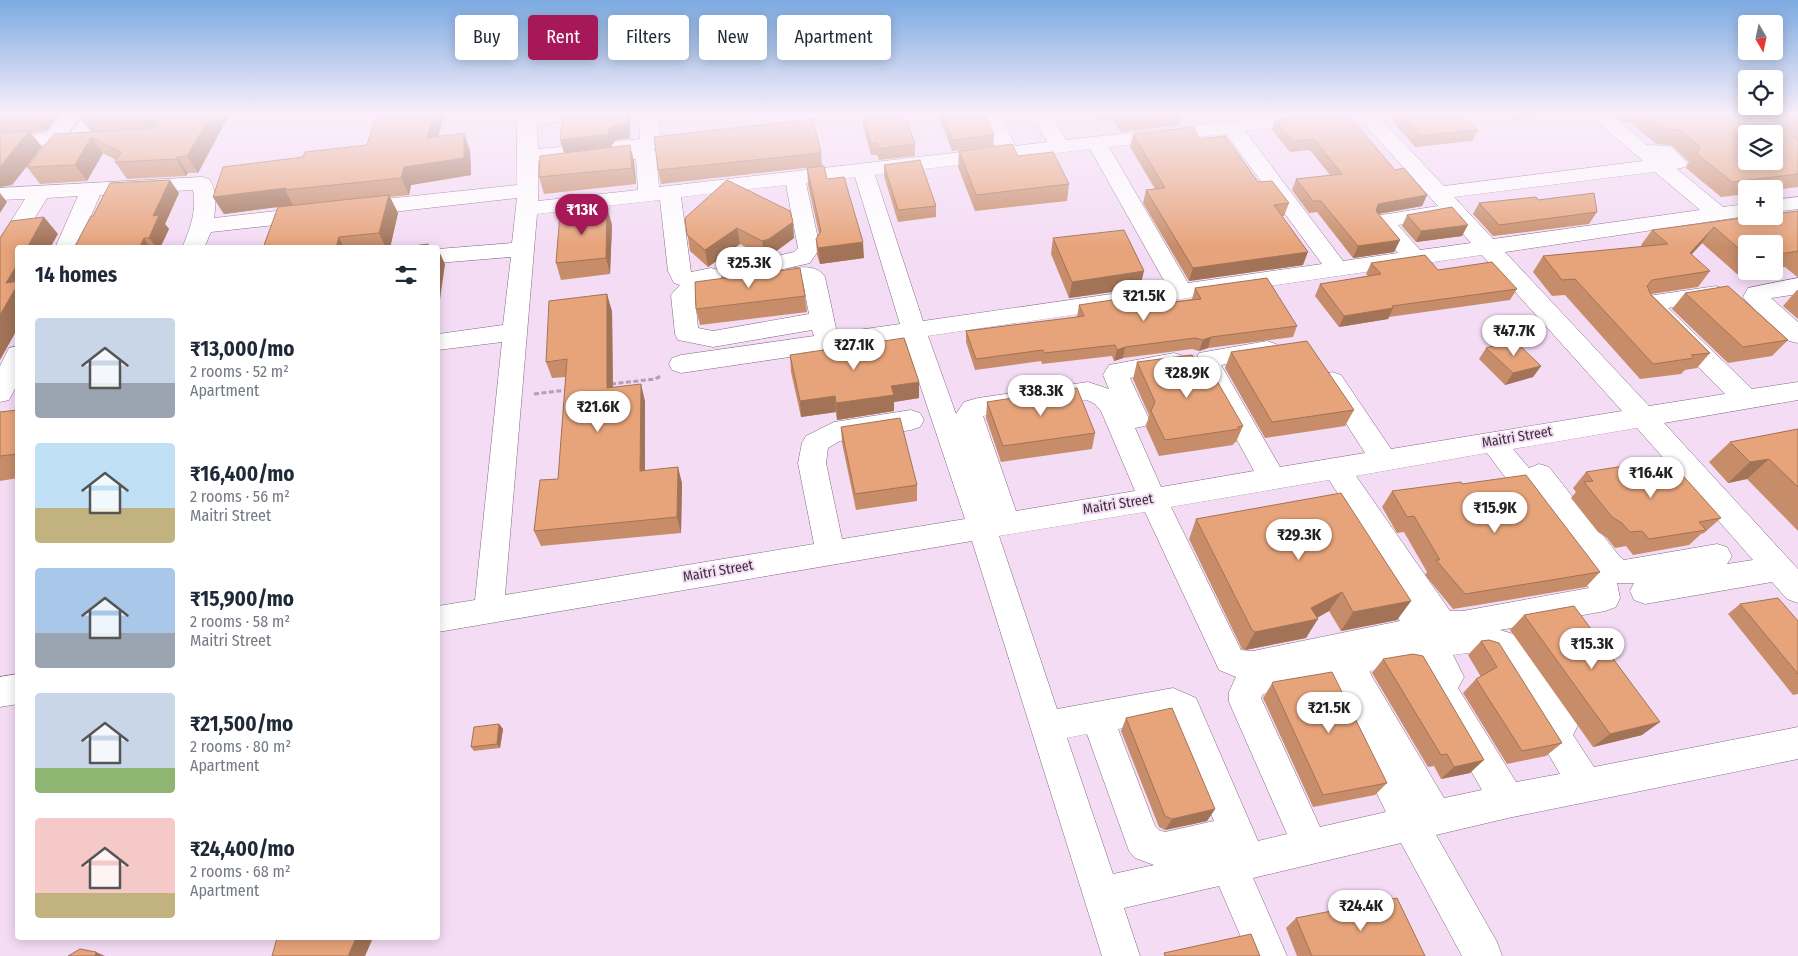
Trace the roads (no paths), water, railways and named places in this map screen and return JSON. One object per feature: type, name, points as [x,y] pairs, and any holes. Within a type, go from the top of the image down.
[{"type":"street","points":[[0,257],[28,183],[48,158]]},
{"type":"street","points":[[489,610],[522,249],[527,158]]},
{"type":"street","points":[[527,180],[603,158]]},
{"type":"street","points":[[202,226],[333,212],[527,180],[622,158]]},
{"type":"street","points":[[648,158],[660,194],[679,272],[682,278],[690,280],[802,258],[809,248],[795,178]]},
{"type":"street","points":[[527,180],[660,194],[969,158]]},
{"type":"street","points":[[1104,158],[1182,292]]},
{"type":"street","points":[[1257,158],[1324,237],[1338,270]]},
{"type":"street","points":[[1400,158],[1446,201],[1798,590]]},
{"type":"street","points":[[1650,158],[1718,214]]},
{"type":"street","points":[[1409,255],[1383,221],[1384,219],[1446,201],[1660,166]]},
{"type":"street","points":[[863,170],[914,330],[994,525]]},
{"type":"street","points":[[28,183],[92,189],[202,183],[206,207],[202,226],[194,245]]},
{"type":"street","points":[[67,245],[92,189]]},
{"type":"street","points":[[1783,205],[1798,203]]},
{"type":"street","points":[[825,332],[814,277],[807,274],[688,290],[683,295],[687,334],[696,337],[713,339],[825,332],[914,330],[1338,270],[1409,255],[1488,248],[1738,211]]},
{"type":"street","points":[[1380,229],[1409,255]]},
{"type":"street","points":[[1409,255],[1445,242]]},
{"type":"street","points":[[440,256],[522,249]]},
{"type":"street","points":[[1798,286],[1756,292],[1755,297],[1798,335]]},
{"type":"street","points":[[1730,292],[1649,303],[1746,400]]},
{"type":"street","points":[[440,342],[515,332]]},
{"type":"street","points":[[680,364],[825,332]]},
{"type":"street","points":[[1268,479],[1207,363],[1208,359],[1212,358],[1290,346]]},
{"type":"street","points":[[0,393],[15,360]]},
{"type":"street","points":[[1268,479],[1197,362],[1186,360],[1123,369],[1116,375],[1162,497],[1230,660],[1236,663],[1253,665],[1413,632],[1417,629],[1415,617],[1328,470]]},
{"type":"street","points":[[1318,361],[1384,460]]},
{"type":"street","points":[[1121,956],[1046,727],[994,525],[969,414],[978,407],[1088,391],[1096,392],[1109,401],[1162,497]]},
{"type":"street","name":"Maitri Street","points":[[440,618],[1798,391]]},
{"type":"street","points":[[0,400],[15,398]]},
{"type":"street","points":[[830,553],[812,462],[815,444],[834,432],[911,420]]},
{"type":"street","points":[[1328,470],[1437,618],[1444,624],[1463,624],[1605,598],[1606,592],[1603,584],[1501,440]]},
{"type":"street","points":[[1501,440],[1610,566],[1620,572],[1717,556]]},
{"type":"street","points":[[1645,591],[1779,568]]},
{"type":"street","points":[[1564,617],[1506,627],[1502,632],[1593,784]]},
{"type":"street","points":[[1515,800],[1437,659],[1434,650],[1436,645],[1479,637],[1489,639],[1498,646],[1593,784]]},
{"type":"street","points":[[1483,956],[1423,821],[1355,678],[1354,662],[1362,658],[1413,652],[1423,658],[1515,800]]},
{"type":"street","points":[[1310,846],[1245,702],[1244,693],[1248,686],[1256,681],[1316,670],[1333,673],[1423,821]]},
{"type":"street","points":[[0,692],[15,690]]},
{"type":"street","points":[[1046,727],[1173,703],[1184,709],[1238,853],[1268,956]]},
{"type":"street","points":[[1098,718],[1142,838],[1148,845],[1165,850],[1238,853],[1310,846],[1593,784],[1795,748]]},
{"type":"street","points":[[1101,895],[1238,853]]}]
